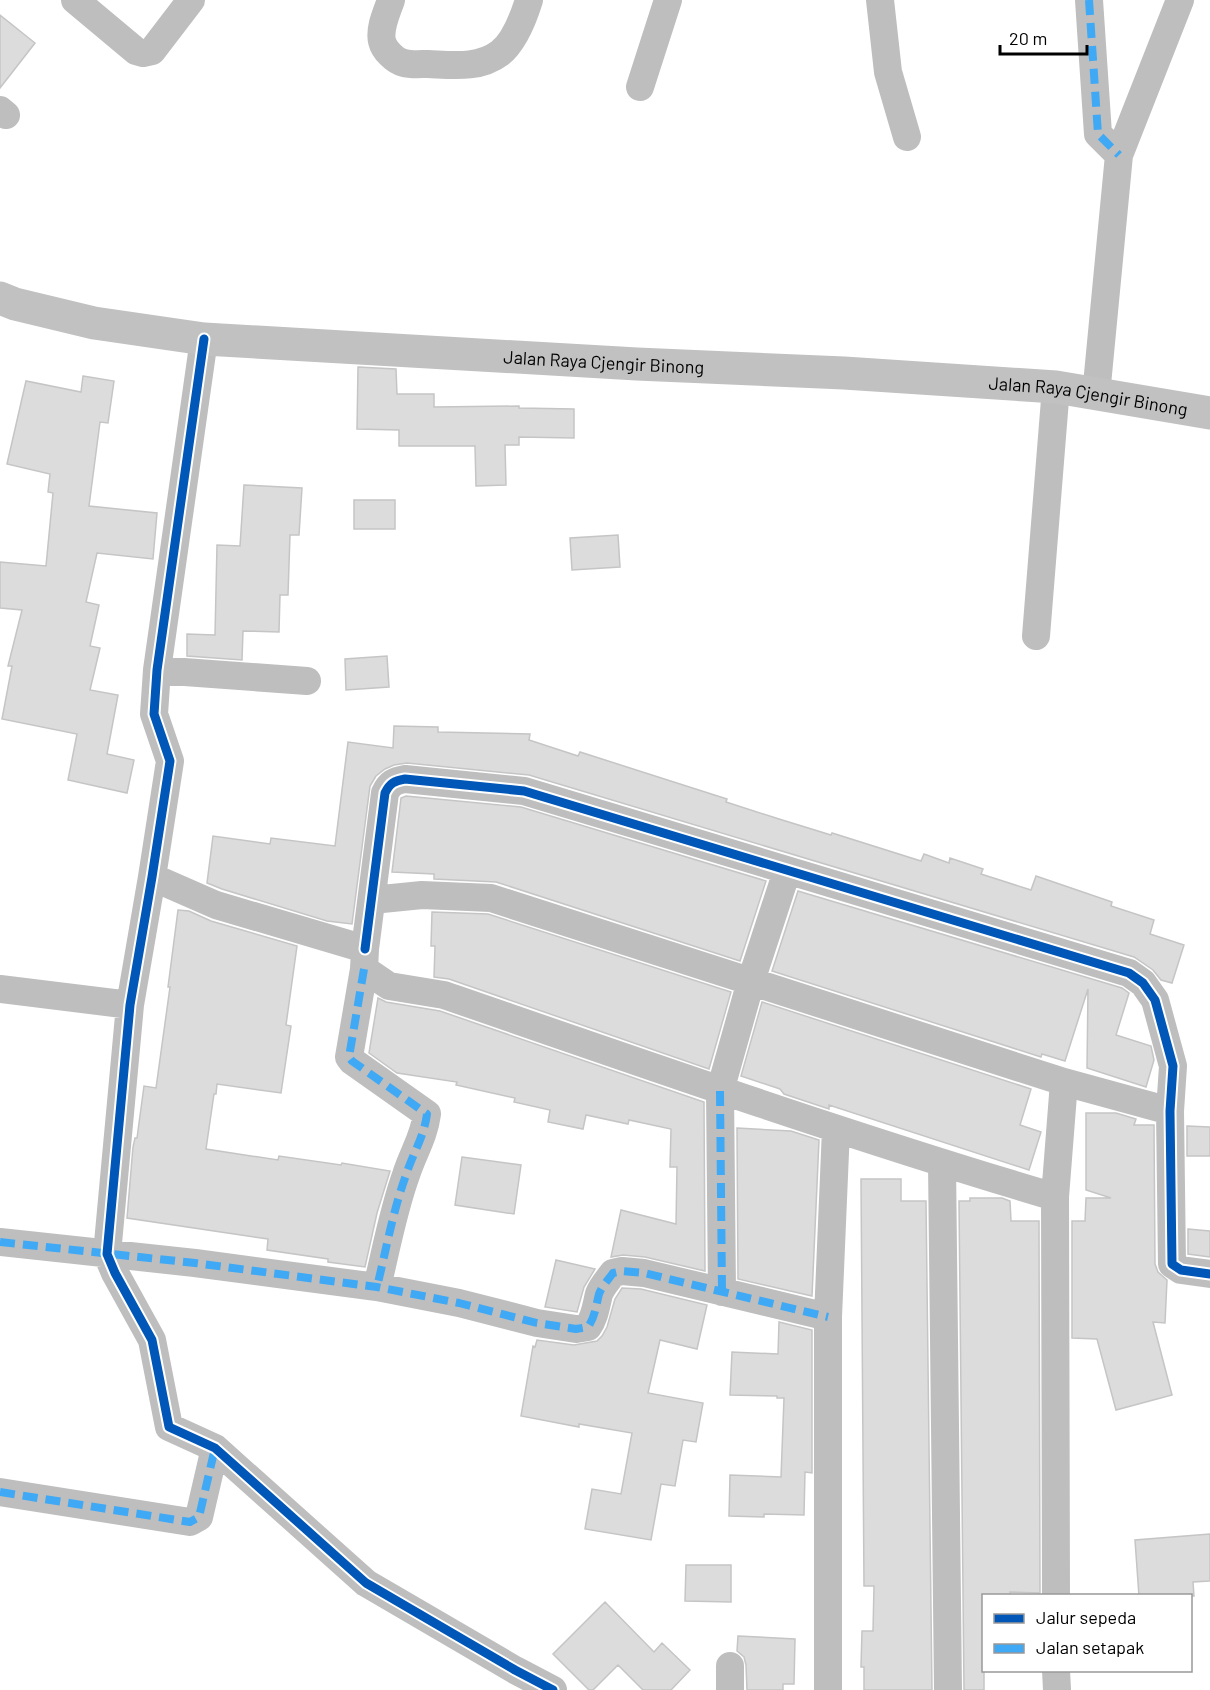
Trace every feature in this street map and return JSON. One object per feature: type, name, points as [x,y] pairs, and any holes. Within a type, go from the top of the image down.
[{"type":"main road","name":"Jalan Raya Cjengir Binong","points":[[0,298],[15,304],[94,323],[204,339],[844,373],[1056,387],[1210,413]]},
{"type":"street","points":[[75,0],[136,51],[143,54],[152,51],[191,0]]},
{"type":"street","points":[[391,0],[382,27],[382,41],[389,53],[404,63],[467,65],[483,62],[501,52],[514,34],[529,0]]},
{"type":"street","points":[[640,87],[668,0]]},
{"type":"street","points":[[880,0],[888,72],[907,137]]},
{"type":"street","points":[[1089,0],[1098,134],[1119,155]]},
{"type":"street","points":[[1096,395],[1119,155],[1180,0]]},
{"type":"street","points":[[204,339],[157,669],[154,714],[170,761],[130,1005],[107,1254],[152,1340],[169,1427],[215,1448],[366,1583],[553,1690]]},
{"type":"street","points":[[1036,636],[1056,387]]},
{"type":"street","points":[[157,669],[307,681]]},
{"type":"street","points":[[377,1287],[406,1174],[423,1135],[427,1114],[349,1057],[385,793],[393,782],[405,779],[524,791],[1129,973],[1143,983],[1155,1000],[1173,1066],[1170,1111],[1172,1264],[1180,1270],[1210,1274]]},
{"type":"street","points":[[722,1292],[720,1091],[751,981],[787,871]]},
{"type":"street","points":[[152,877],[216,905],[364,959],[389,986],[444,995],[720,1091],[1055,1197]]},
{"type":"street","points":[[372,900],[422,895],[491,898],[1064,1082],[1170,1111]]},
{"type":"street","points":[[0,989],[130,1005]]},
{"type":"street","points":[[1056,1594],[1055,1197],[1064,1082]]},
{"type":"street","points":[[828,1690],[828,1317],[836,1129]]},
{"type":"street","points":[[942,1163],[948,1690]]},
{"type":"street","points":[[0,1242],[195,1263],[377,1287],[459,1303],[537,1323],[576,1329],[588,1327],[594,1318],[600,1293],[613,1273],[622,1271],[644,1273],[828,1317]]},
{"type":"street","points":[[0,1492],[190,1522],[199,1517],[215,1448]]},
{"type":"street","points":[[1056,1672],[1057,1690]]},
{"type":"building","points":[[0,15],[35,43],[0,88]]},
{"type":"building","points":[[358,367],[396,369],[397,394],[434,394],[434,407],[519,406],[519,408],[574,409],[574,438],[519,437],[519,445],[505,445],[506,485],[476,486],[475,446],[399,446],[399,430],[357,429]]},
{"type":"building","points":[[83,376],[114,381],[108,423],[100,422],[89,506],[157,513],[153,559],[97,553],[86,602],[99,605],[90,646],[100,648],[90,690],[118,695],[107,754],[134,760],[127,793],[68,780],[77,734],[2,719],[12,666],[8,666],[22,610],[0,608],[0,562],[46,566],[53,493],[48,492],[50,474],[7,464],[26,381],[81,392]]},
{"type":"building","points":[[244,485],[302,488],[299,535],[290,535],[288,595],[280,595],[279,632],[243,631],[242,660],[187,656],[187,634],[215,635],[217,545],[240,546]]},
{"type":"building","points":[[354,500],[395,500],[395,529],[354,529]]},
{"type":"building","points":[[618,535],[620,567],[572,570],[570,538]]},
{"type":"building","points":[[387,656],[389,687],[346,690],[345,659]]},
{"type":"building","points":[[394,726],[438,727],[438,732],[530,734],[529,740],[578,756],[580,752],[727,799],[726,802],[779,819],[921,861],[924,854],[949,863],[950,858],[983,869],[981,874],[1031,890],[1036,876],[1112,902],[1111,906],[1154,920],[1150,934],[1184,945],[1172,983],[1161,980],[1153,970],[1134,957],[529,775],[407,763],[385,769],[376,776],[370,786],[352,924],[327,921],[207,883],[213,836],[270,844],[271,838],[335,846],[348,742],[393,748]]},
{"type":"building","points":[[406,796],[521,807],[766,881],[740,961],[496,882],[434,879],[434,874],[392,872],[401,798]]},
{"type":"building","points":[[798,891],[1122,988],[1129,993],[1116,1035],[1151,1046],[1154,1060],[1146,1087],[1087,1068],[1088,989],[1065,1061],[1042,1054],[1041,1057],[772,971]]},
{"type":"building","points":[[178,910],[189,911],[211,921],[297,946],[286,1025],[291,1026],[281,1093],[217,1084],[206,1149],[278,1160],[279,1156],[390,1171],[377,1213],[365,1267],[267,1250],[268,1239],[127,1218],[133,1147],[135,1138],[137,1138],[144,1086],[156,1088]]},
{"type":"building","points":[[432,912],[488,914],[731,992],[709,1069],[449,979],[434,977],[435,946],[431,946]]},
{"type":"building","points":[[378,998],[386,1002],[440,1011],[704,1102],[705,1271],[645,1257],[623,1255],[611,1257],[621,1210],[676,1224],[677,1167],[670,1167],[671,1129],[629,1120],[628,1124],[586,1115],[583,1129],[548,1122],[550,1110],[514,1102],[515,1098],[456,1085],[457,1082],[397,1073],[369,1053]]},
{"type":"building","points":[[762,1002],[1031,1089],[1020,1125],[1041,1132],[1029,1170],[829,1105],[829,1109],[741,1076]]},
{"type":"building","points":[[1086,1113],[1116,1113],[1136,1119],[1134,1125],[1154,1125],[1155,1264],[1158,1272],[1167,1280],[1165,1323],[1153,1322],[1172,1395],[1116,1410],[1097,1339],[1072,1338],[1072,1221],[1085,1221],[1086,1198],[1111,1198],[1086,1190]]},
{"type":"building","points":[[1187,1126],[1210,1127],[1210,1156],[1187,1156]]},
{"type":"building","points":[[737,1128],[791,1131],[819,1140],[812,1296],[738,1279]]},
{"type":"building","points":[[462,1157],[521,1165],[514,1214],[455,1205]]},
{"type":"building","points":[[861,1179],[901,1179],[901,1201],[926,1201],[932,1690],[864,1690],[864,1667],[861,1667],[862,1631],[873,1631],[874,1586],[864,1586]]},
{"type":"building","points":[[970,1198],[1002,1198],[1010,1201],[1011,1221],[1039,1221],[1040,1593],[982,1594],[984,1690],[964,1690],[959,1201],[970,1201]]},
{"type":"building","points":[[1188,1229],[1210,1231],[1210,1257],[1188,1254]]},
{"type":"building","points":[[556,1260],[595,1269],[584,1287],[577,1312],[545,1307]]},
{"type":"building","points":[[622,1288],[641,1289],[707,1305],[697,1349],[660,1340],[648,1393],[703,1403],[696,1442],[683,1440],[675,1486],[661,1484],[651,1540],[585,1529],[592,1489],[621,1494],[632,1433],[579,1424],[579,1427],[521,1416],[533,1346],[535,1347],[537,1340],[574,1345],[597,1341],[607,1327],[615,1299]]},
{"type":"building","points":[[779,1322],[812,1330],[812,1473],[805,1472],[804,1515],[729,1516],[730,1475],[781,1477],[784,1398],[730,1395],[732,1352],[778,1354]]},
{"type":"building","points":[[1210,1534],[1210,1581],[1193,1582],[1194,1596],[1192,1594],[1139,1594],[1135,1540]]},
{"type":"building","points":[[686,1565],[731,1565],[731,1602],[685,1601]]},
{"type":"building","points":[[605,1602],[654,1652],[662,1643],[690,1670],[671,1690],[643,1690],[618,1665],[593,1690],[589,1690],[553,1654]]},
{"type":"building","points":[[738,1636],[795,1639],[794,1684],[783,1684],[783,1690],[747,1690],[744,1657],[737,1651]]},
{"type":"marked path","points":[[1089,0],[1098,134],[1119,155]]},
{"type":"marked path","points":[[364,969],[349,1057],[427,1114],[397,1202],[377,1287]]},
{"type":"marked path","points":[[720,1091],[722,1292]]},
{"type":"marked path","points":[[0,1242],[195,1263],[377,1287],[459,1303],[537,1323],[576,1329],[588,1327],[602,1288],[613,1273],[622,1271],[644,1273],[828,1317]]},
{"type":"marked path","points":[[0,1492],[190,1522],[199,1517],[215,1448]]},
{"type":"cycle path","points":[[204,339],[157,670],[154,714],[170,761],[130,1005],[107,1254],[152,1340],[169,1427],[215,1448],[366,1583],[553,1690]]},
{"type":"cycle path","points":[[365,949],[385,793],[393,783],[405,779],[524,791],[1129,973],[1143,983],[1155,1000],[1173,1066],[1170,1111],[1172,1264],[1181,1270],[1210,1274]]}]
